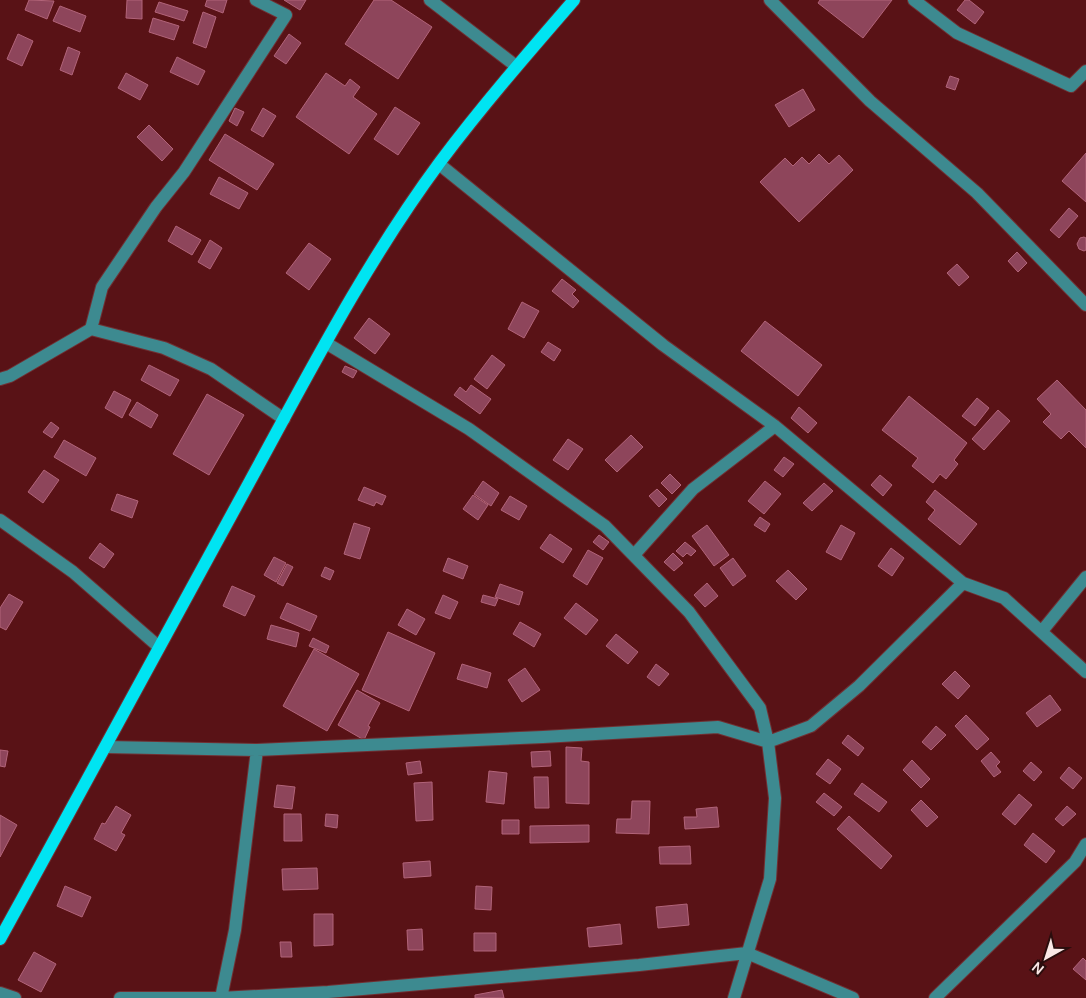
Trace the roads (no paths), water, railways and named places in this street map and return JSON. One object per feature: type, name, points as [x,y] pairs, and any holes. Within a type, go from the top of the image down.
[{"type":"main road","points":[[0,939],[284,419],[375,259],[439,164],[516,66],[574,0]]},
{"type":"street","points":[[0,379],[10,376],[91,328],[102,288],[156,207],[184,172],[286,15],[256,0]]},
{"type":"street","points":[[430,0],[516,66]]},
{"type":"street","points":[[770,0],[870,101],[977,192],[1086,305]]},
{"type":"street","points":[[914,0],[957,33],[1071,86],[1086,71]]},
{"type":"street","points":[[439,164],[663,345],[775,426],[962,583],[1004,598],[1086,672]]},
{"type":"street","points":[[91,328],[164,348],[203,366],[284,419]]},
{"type":"street","points":[[326,343],[469,429],[605,526],[689,612],[760,708],[768,742],[775,798],[770,879],[734,998]]},
{"type":"street","points":[[634,555],[693,489],[775,426]]},
{"type":"street","points":[[0,520],[73,572],[159,647]]},
{"type":"street","points":[[1042,631],[1086,577]]},
{"type":"street","points":[[106,747],[257,750],[718,727],[768,742],[811,726],[858,686],[962,583]]},
{"type":"street","points":[[221,998],[235,930],[257,750]]},
{"type":"street","points":[[936,998],[1075,862],[1086,844]]},
{"type":"street","points":[[120,998],[221,998],[328,992],[629,966],[748,953],[853,998]]},
{"type":"street","points":[[0,994],[14,998]]}]
